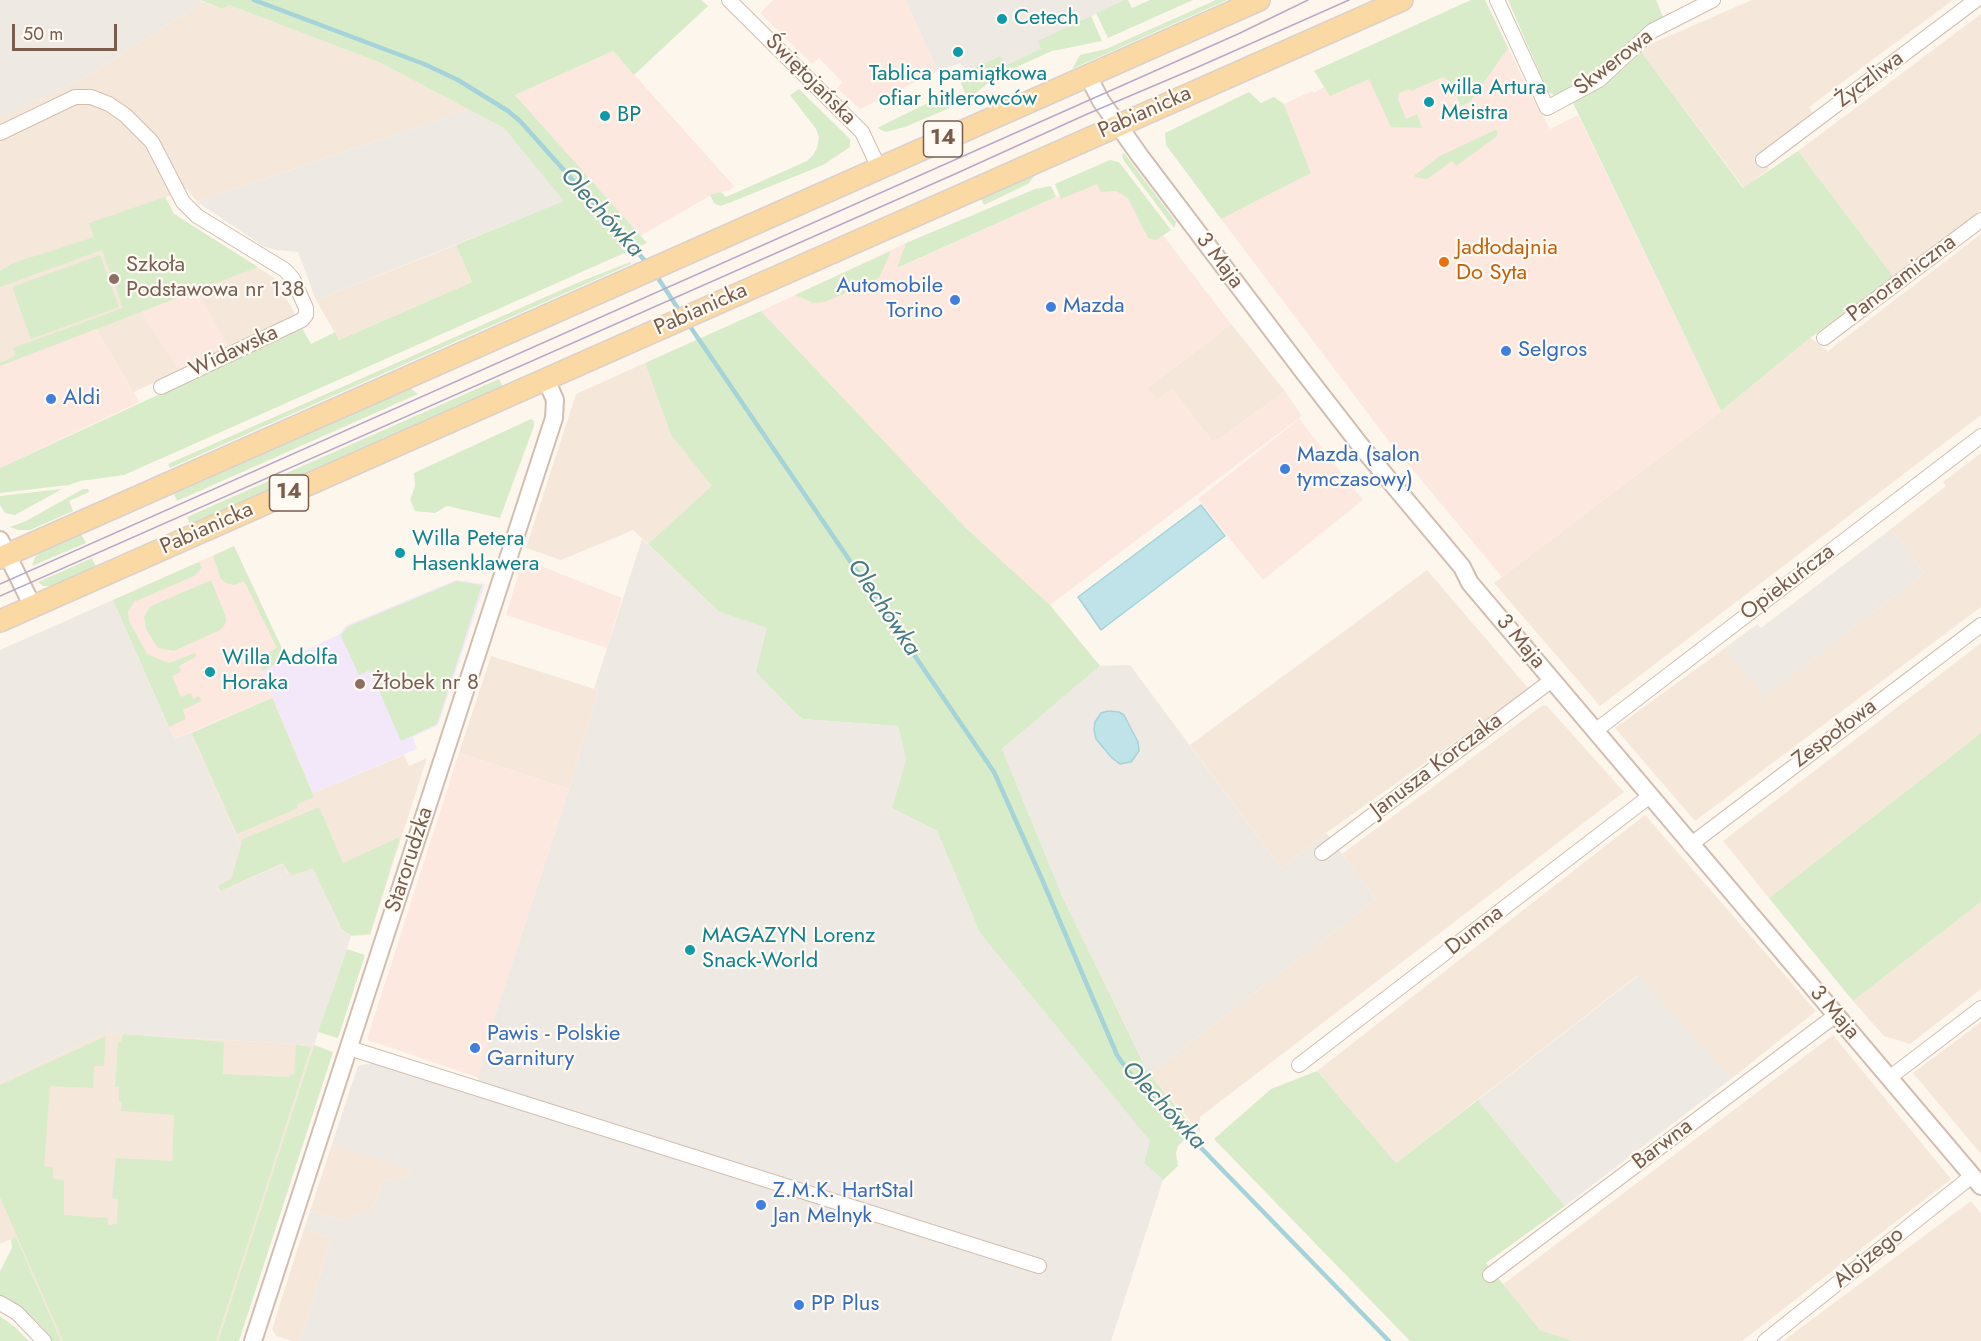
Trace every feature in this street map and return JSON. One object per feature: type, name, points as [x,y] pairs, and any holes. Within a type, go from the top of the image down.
[{"type":"main road","name":"14","points":[[3,551],[663,264],[1259,0]]},
{"type":"main road","name":"Pabianicka","points":[[0,621],[1402,0]]},
{"type":"street","name":"Świętojańska","points":[[729,0],[862,132],[879,168]]},
{"type":"street","name":"Skwerowa","points":[[1497,0],[1547,108],[1599,80],[1652,31],[1713,0]]},
{"type":"street","name":"Życzliwa","points":[[1763,160],[1976,0]]},
{"type":"street","name":"3 Maja","points":[[1088,76],[1118,126],[1364,450],[1461,567],[1470,583],[1977,1181]]},
{"type":"street","name":"Widawska","points":[[0,133],[75,97],[91,97],[109,104],[125,115],[152,142],[183,202],[197,216],[285,270],[293,279],[306,308],[306,315],[302,320],[161,387]]},
{"type":"street","name":"Panoramiczna","points":[[1824,338],[1981,220]]},
{"type":"street","name":"Starorudzka","points":[[253,1341],[554,418],[555,400],[546,379]]},
{"type":"street","name":"Opiekuńcza","points":[[1595,731],[1981,436]]},
{"type":"street","points":[[3,551],[33,607]]},
{"type":"street","name":"Zespołowa","points":[[1690,844],[1981,625]]},
{"type":"street","name":"Janusza Korczaka","points":[[1322,853],[1552,680]]},
{"type":"street","name":"Dumna","points":[[1299,1065],[1650,796]]},
{"type":"street","points":[[1889,1078],[1981,1008]]},
{"type":"street","name":"Barwna","points":[[1490,1275],[1836,1015]]},
{"type":"street","points":[[349,1047],[1039,1266]]},
{"type":"street","name":"Alojzego","points":[[1766,1341],[1977,1181]]},
{"type":"street","points":[[0,1303],[27,1322],[44,1341]]},
{"type":"shaded area","points":[[0,0],[200,0],[203,2],[85,77],[0,117]]},
{"type":"shaded area","points":[[773,0],[905,0],[938,71],[860,109],[837,88],[842,82],[819,58],[812,64],[760,13]]},
{"type":"shaded area","points":[[905,0],[1124,0],[1039,41],[1042,49],[1005,65],[1000,56],[966,72],[960,63],[938,71]]},
{"type":"shaded area","points":[[1471,0],[1485,0],[1550,129],[1578,115],[1721,411],[1502,577],[1388,440],[1221,219],[1311,173],[1284,104],[1312,91],[1314,93]]},
{"type":"shaded area","points":[[1752,0],[1953,0],[1809,107],[1813,113],[1760,156],[1769,169],[1744,188],[1639,49]]},
{"type":"shaded area","points":[[203,2],[222,9],[229,5],[381,63],[469,109],[197,202],[187,189],[166,197],[174,214],[276,279],[296,316],[134,392],[139,402],[96,329],[0,364],[0,117],[85,77]]},
{"type":"shaded area","points":[[1981,14],[1981,210],[1893,276],[1798,151]]},
{"type":"shaded area","name":"BP","points":[[613,51],[734,186],[730,190],[713,194],[640,236],[515,95]]},
{"type":"shaded area","points":[[469,109],[504,128],[565,201],[316,300],[298,252],[263,246],[197,202]]},
{"type":"shaded area","points":[[1114,171],[1231,324],[1147,388],[1157,400],[1172,389],[1212,441],[1216,438],[1218,440],[1285,391],[1302,416],[1050,605],[966,528],[761,311],[906,243],[898,268]]},
{"type":"shaded area","points":[[1981,234],[1981,415],[1600,706],[1494,583],[1721,411],[1810,338],[1828,351]]},
{"type":"shaded area","points":[[456,245],[472,282],[339,340],[316,300]]},
{"type":"shaded area","points":[[197,290],[229,348],[179,371],[141,312]]},
{"type":"shaded area","points":[[1231,324],[1285,391],[1218,440],[1212,441],[1172,389],[1157,401],[1147,388]]},
{"type":"shaded area","points":[[96,329],[139,402],[0,468],[0,365]]},
{"type":"shaded area","points":[[645,363],[671,435],[713,486],[648,544],[633,530],[561,560],[526,548],[576,394]]},
{"type":"shaded area","points":[[1299,419],[1363,500],[1263,580],[1198,499]]},
{"type":"shaded area","points":[[1981,453],[1981,607],[1695,821],[1615,728],[1725,648],[1765,696],[1924,573],[1891,529],[1946,486],[1943,482]]},
{"type":"shaded area","points":[[1891,529],[1924,573],[1764,697],[1725,648],[1757,624],[1761,628]]},
{"type":"shaded area","points":[[642,539],[719,612],[767,628],[801,719],[898,726],[906,759],[892,808],[937,831],[980,933],[1151,1142],[1144,1163],[1163,1180],[1111,1341],[300,1341],[331,1238],[304,1229],[310,1211],[344,1221],[373,1207],[383,1180],[407,1178],[410,1169],[332,1144],[358,1066],[373,1063],[474,1096],[492,1025],[569,789],[598,690],[594,689]]},
{"type":"shaded area","points":[[234,546],[287,659],[262,671],[273,697],[174,739],[113,600]]},
{"type":"shaded area","points":[[523,559],[622,598],[607,648],[506,615]]},
{"type":"shaded area","points":[[1427,570],[1529,689],[1326,833],[1281,868],[1190,745]]},
{"type":"shaded area","name":"Żłobek nr 8","points":[[456,580],[485,584],[438,725],[413,737],[417,749],[313,793],[262,671],[340,634],[345,626]]},
{"type":"shaded area","points":[[113,600],[174,739],[190,733],[240,844],[230,878],[217,885],[219,892],[283,864],[287,873],[293,876],[313,869],[341,930],[351,936],[314,1045],[104,1033],[0,1083],[0,650]]},
{"type":"shaded area","points":[[1981,643],[1981,733],[1769,898],[1723,841]]},
{"type":"shaded area","points":[[491,656],[598,690],[569,789],[459,753]]},
{"type":"shaded area","points":[[1130,665],[1281,868],[1326,833],[1376,899],[1155,1070],[1148,1072],[1063,898],[1002,749],[1100,666]]},
{"type":"shaded area","points":[[273,697],[313,793],[404,755],[409,766],[427,758],[370,935],[351,936],[341,930],[296,877],[289,875],[282,864],[220,892],[217,885],[240,844],[190,733]]},
{"type":"shaded area","points":[[1543,705],[1547,706],[1624,792],[1200,1117],[1200,1132],[1148,1072],[1155,1070],[1376,899],[1342,854]]},
{"type":"shaded area","points":[[459,753],[569,789],[492,1025],[480,1078],[368,1040]]},
{"type":"shaded area","points":[[1645,815],[1816,1011],[1731,1079],[1638,975],[1396,1163],[1317,1071]]},
{"type":"shaded area","points":[[1981,902],[1981,989],[1910,1044],[1884,1036],[1853,1001]]},
{"type":"shaded area","points":[[1639,975],[1731,1079],[1565,1206],[1478,1100]]},
{"type":"shaded area","points":[[1981,1022],[1981,1154],[1913,1073]]},
{"type":"shaded area","points":[[104,1033],[314,1045],[218,1341],[61,1341],[16,1237],[0,1244],[0,1083]]},
{"type":"shaded area","points":[[1833,1035],[1951,1179],[1742,1341],[1573,1341],[1540,1330],[1502,1285]]},
{"type":"shaded area","points":[[332,1144],[410,1168],[407,1178],[383,1180],[373,1207],[344,1221],[310,1211]]},
{"type":"shaded area","points":[[1971,1201],[1981,1214],[1981,1341],[1783,1341]]},
{"type":"shaded area","points":[[304,1229],[331,1238],[300,1341],[292,1341],[276,1336],[272,1329]]},
{"type":"green space","points":[[200,0],[701,0],[708,6],[634,75],[613,51],[515,95],[647,243],[124,475],[80,481],[69,485],[0,493],[0,468],[302,328],[311,344],[335,332],[339,340],[472,282],[456,245],[564,201],[504,128],[381,63],[229,5],[222,9]]},
{"type":"green space","points":[[1128,0],[1132,8],[1150,0],[1193,0],[1108,38],[1096,13]]},
{"type":"green space","points":[[1216,0],[1227,0],[1072,69],[1080,55],[1106,49]]},
{"type":"green space","points":[[1471,0],[1485,0],[1508,48],[1471,101],[1461,106],[1455,92],[1462,89],[1459,83],[1450,87],[1447,79],[1443,77],[1411,91],[1409,89],[1399,93],[1398,99],[1406,119],[1417,114],[1422,128],[1391,127],[1369,79],[1330,96],[1314,71]]},
{"type":"green space","points":[[1508,0],[1656,0],[1663,17],[1642,30],[1602,71],[1554,95],[1548,92]]},
{"type":"green space","points":[[1091,16],[1102,41],[1052,51],[997,76],[966,101],[905,127],[886,132],[877,128],[950,92],[955,103],[967,98],[961,83],[966,72],[1000,56],[1006,65],[1041,49],[1038,41]]},
{"type":"green space","points":[[1639,49],[1743,188],[1798,151],[1893,276],[1810,338],[1721,411],[1573,103],[1599,88],[1624,67]]},
{"type":"green space","points":[[799,89],[850,139],[850,147],[823,165],[729,203],[720,206],[714,203],[710,195],[721,192],[726,197],[807,161],[813,155],[819,137],[816,129],[790,95]]},
{"type":"green space","points":[[1249,92],[1261,103],[1274,97],[1284,104],[1311,173],[1221,219],[1166,145],[1165,133]]},
{"type":"green space","points":[[1495,130],[1498,131],[1496,137],[1456,166],[1452,161],[1427,179],[1415,177],[1440,156]]},
{"type":"green space","points":[[1124,153],[1176,222],[1174,228],[1124,161],[1122,155]]},
{"type":"green space","points":[[1110,160],[1119,162],[1171,230],[1156,240],[1148,238],[1128,198],[1116,191],[1101,192],[1097,184],[1061,199],[1055,184]]},
{"type":"green space","points":[[1037,173],[1028,184],[984,205],[981,198]]},
{"type":"green space","points":[[1051,186],[1056,197],[897,268],[906,243],[1035,189]]},
{"type":"green space","name":"Szkoła Podstawowa nr 138","points":[[165,197],[174,214],[258,267],[0,366],[0,363],[15,356],[13,348],[123,308],[102,250],[0,287],[0,271],[13,263],[94,237],[89,223]]},
{"type":"green space","points":[[891,251],[877,279],[825,302],[813,303],[795,295]]},
{"type":"green space","points":[[100,255],[119,307],[31,339],[12,287]]},
{"type":"green space","points":[[630,262],[631,264],[170,468],[168,464],[577,283]]},
{"type":"green space","points":[[761,311],[966,528],[1050,605],[1100,666],[1002,749],[1063,898],[1148,1072],[1195,1129],[1178,1146],[1176,1153],[1178,1166],[1163,1180],[1144,1163],[1150,1141],[980,933],[937,831],[892,808],[906,759],[898,726],[802,719],[756,672],[767,628],[719,612],[648,544],[712,486],[671,435],[645,363]]},
{"type":"green space","points":[[499,379],[503,387],[190,524],[187,517]]},
{"type":"green space","points":[[410,388],[418,394],[177,501],[174,494]]},
{"type":"green space","points":[[531,419],[534,421],[534,426],[500,518],[447,506],[435,513],[415,511],[410,500],[415,486],[414,473]]},
{"type":"green space","points":[[62,489],[15,515],[5,513],[0,505],[0,496]]},
{"type":"green space","points":[[83,489],[88,489],[89,492],[69,501],[73,511],[30,530],[10,527],[26,521]]},
{"type":"green space","points":[[81,534],[86,543],[32,566],[35,557],[40,553]]},
{"type":"green space","points":[[234,546],[287,659],[262,671],[261,667],[272,661],[268,653],[277,648],[244,581],[234,585],[221,579],[213,556]]},
{"type":"green space","points":[[92,558],[96,567],[51,586],[43,586],[38,582]]},
{"type":"green space","points":[[199,562],[202,568],[194,576],[134,602],[128,611],[129,621],[147,654],[169,663],[195,653],[196,657],[179,666],[181,672],[172,676],[181,697],[191,693],[193,699],[199,696],[201,701],[183,710],[186,719],[169,727],[113,600]]},
{"type":"green space","points":[[209,581],[212,582],[225,615],[224,626],[174,651],[158,648],[146,629],[144,617],[147,611],[151,606]]},
{"type":"green space","points":[[457,581],[482,585],[437,724],[401,741],[370,670],[359,675],[341,636],[347,627]]},
{"type":"green space","points":[[272,698],[314,797],[297,804],[298,808],[237,834],[192,733]]},
{"type":"green space","points":[[1981,733],[1981,902],[1853,1001],[1769,898]]},
{"type":"green space","points":[[319,807],[343,863],[400,837],[370,934],[351,935],[342,929],[313,868],[293,875],[283,863],[220,891],[218,886],[231,879],[241,840]]},
{"type":"green space","points":[[347,949],[365,955],[338,1038],[318,1032]]},
{"type":"green space","points":[[123,1034],[224,1042],[223,1074],[290,1077],[294,1074],[296,1045],[311,1047],[216,1341],[63,1341],[0,1197],[0,1085],[106,1036],[104,1066],[94,1066],[93,1088],[50,1086],[44,1166],[53,1167],[53,1179],[64,1180],[64,1215],[108,1218],[108,1225],[117,1224],[118,1199],[112,1198],[116,1158],[172,1161],[174,1115],[121,1111],[119,1087],[115,1087],[118,1042],[121,1042]]},
{"type":"green space","points":[[314,1045],[333,1052],[239,1341],[218,1341]]},
{"type":"green space","points":[[1317,1071],[1396,1163],[1478,1100],[1565,1206],[1486,1263],[1540,1330],[1573,1341],[1410,1341],[1214,1139],[1271,1089]]},
{"type":"green space","points":[[16,1237],[61,1341],[52,1341],[28,1313],[0,1296],[0,1271],[12,1248],[11,1239]]},
{"type":"green space","points":[[0,1316],[16,1328],[29,1341],[0,1341]]},
{"type":"water","points":[[1201,505],[1225,536],[1101,630],[1078,597]]},
{"type":"water","points":[[1108,711],[1124,715],[1138,742],[1139,751],[1131,762],[1120,764],[1096,739],[1095,722],[1101,713]]},
{"type":"waterway","name":"Olechówka","points":[[254,0],[424,64],[458,80],[508,111],[520,121],[647,263]]},
{"type":"waterway","name":"Olechówka","points":[[656,275],[681,313]]},
{"type":"waterway","name":"Olechówka","points":[[687,322],[994,772],[1117,1055],[1133,1078],[1389,1341]]},
{"type":"tram line","points":[[0,584],[1238,34],[1308,0]]},
{"type":"tram line","points":[[0,596],[1349,0]]},
{"type":"place","name":"Cetech","points":[[1002,19]]},
{"type":"place","name":"Tablica pamiątkowa ofiar hitlerowców","points":[[958,52]]},
{"type":"place","name":"willa Artura Meistra","points":[[1429,102]]},
{"type":"place","name":"BP","points":[[605,116]]},
{"type":"place","name":"Jadłodajnia Do Syta","points":[[1444,262]]},
{"type":"place","name":"Szkoła Podstawowa nr 138","points":[[114,279]]},
{"type":"place","name":"Automobile Torino","points":[[955,300]]},
{"type":"place","name":"Mazda","points":[[1051,307]]},
{"type":"place","name":"Selgros","points":[[1506,351]]},
{"type":"place","name":"Aldi","points":[[51,399]]},
{"type":"place","name":"Mazda (salon tymczasowy)","points":[[1285,469]]},
{"type":"place","name":"Willa Petera Hasenklawera","points":[[400,553]]},
{"type":"place","name":"Willa Adolfa Horaka","points":[[210,672]]},
{"type":"place","name":"Żłobek nr 8","points":[[360,684]]},
{"type":"place","name":"MAGAZYN Lorenz Snack-World","points":[[690,950]]},
{"type":"place","name":"Pawis - Polskie Garnitury","points":[[475,1048]]},
{"type":"place","name":"Z.M.K. HartStal Jan Melnyk","points":[[761,1205]]},
{"type":"place","name":"PP Plus","points":[[799,1305]]}]
